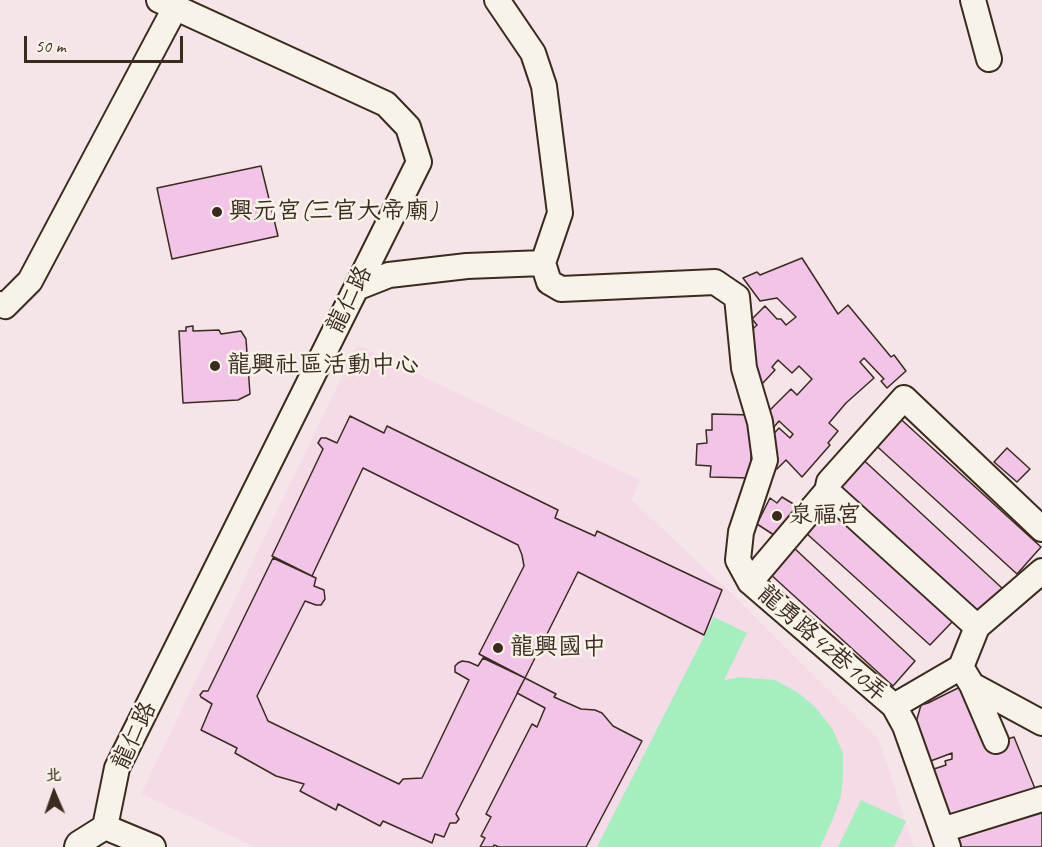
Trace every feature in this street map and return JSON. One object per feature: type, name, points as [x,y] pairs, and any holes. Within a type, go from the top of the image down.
[{"type":"street","points":[[497,0],[533,53],[544,86],[560,213],[543,263],[549,282],[561,289],[715,282],[737,297],[744,368],[760,422],[765,460],[741,532],[738,560],[750,582],[827,491],[829,482],[904,398],[1042,529]]},
{"type":"street","points":[[973,0],[989,59]]},
{"type":"street","points":[[0,304],[5,306],[30,281],[167,4]]},
{"type":"street","name":"龍仁路","points":[[105,826],[117,768],[418,162],[408,127],[386,104],[167,4]]},
{"type":"street","points":[[356,288],[389,275],[467,266],[543,263]]},
{"type":"street","points":[[827,491],[977,627]]},
{"type":"street","points":[[996,741],[966,676],[977,627],[1042,571]]},
{"type":"street","name":"龍勇路42巷10弄","points":[[750,582],[894,706]]},
{"type":"street","points":[[966,676],[894,706],[905,726],[945,839],[1042,799]]},
{"type":"street","points":[[966,676],[1042,723]]},
{"type":"street","points":[[77,847],[78,844],[105,826],[153,847]]},
{"type":"shaded area","name":"龍興國中","points":[[357,345],[640,480],[632,500],[730,592],[879,740],[914,847],[255,847],[141,794]]},
{"type":"green space","points":[[714,617],[747,633],[724,680],[740,677],[775,680],[797,692],[815,707],[832,728],[843,753],[841,796],[820,847],[597,847]]},
{"type":"green space","points":[[861,800],[906,821],[894,847],[838,847]]},
{"type":"building","name":"興元宮(三官大帝廟)","points":[[261,166],[278,236],[172,259],[157,188]]},
{"type":"building","points":[[802,258],[838,314],[848,305],[891,357],[894,355],[906,371],[887,388],[881,381],[884,379],[864,358],[860,362],[874,378],[846,403],[829,423],[838,431],[828,443],[830,445],[802,477],[786,460],[777,469],[769,460],[768,440],[779,428],[790,438],[793,434],[779,421],[769,433],[767,419],[771,415],[768,412],[791,389],[797,395],[812,379],[799,366],[792,373],[778,360],[772,367],[775,370],[761,385],[749,364],[756,357],[749,351],[754,346],[745,336],[757,325],[752,319],[765,306],[786,325],[796,317],[777,298],[760,301],[743,278],[757,272],[760,275]]},
{"type":"building","name":"龍興社區活動中心","points":[[193,326],[193,331],[219,330],[221,334],[241,331],[246,339],[250,394],[238,400],[183,403],[179,331],[186,331],[186,327]]},
{"type":"building","points":[[894,413],[1041,547],[1017,574],[870,440]]},
{"type":"building","points":[[712,414],[753,415],[750,478],[710,477],[711,466],[696,465],[697,444],[707,443],[706,430],[712,430]]},
{"type":"building","points":[[350,416],[384,433],[387,426],[558,510],[555,518],[595,536],[597,531],[722,590],[704,635],[578,572],[525,678],[479,654],[524,566],[518,545],[363,468],[312,576],[272,556],[323,449],[318,443],[321,438],[326,438],[337,443]]},
{"type":"building","points":[[1007,448],[1030,469],[1017,482],[994,462]]},
{"type":"building","points":[[857,454],[1003,589],[980,614],[833,480]]},
{"type":"building","name":"泉福宮","points":[[782,497],[800,508],[777,537],[757,524],[770,498],[777,503]]},
{"type":"building","points":[[830,507],[953,621],[930,645],[806,533]]},
{"type":"building","points":[[793,547],[915,661],[893,686],[769,573]]},
{"type":"building","points":[[273,558],[316,578],[314,586],[324,590],[325,599],[321,605],[305,601],[257,696],[268,721],[399,784],[403,779],[422,778],[469,680],[455,672],[455,666],[458,663],[469,662],[478,666],[483,658],[525,678],[456,814],[459,819],[456,823],[450,823],[444,837],[435,834],[432,843],[383,821],[380,826],[338,804],[336,810],[300,791],[304,784],[276,776],[235,753],[237,748],[201,730],[212,704],[200,695],[203,691],[208,691]]},
{"type":"building","points":[[525,678],[556,694],[554,697],[581,709],[602,713],[613,726],[642,741],[586,847],[499,847],[494,845],[493,847],[480,847],[485,838],[481,836],[491,817],[486,814],[532,724],[537,727],[545,708],[517,693]]},
{"type":"building","points":[[966,684],[988,745],[1014,737],[1036,791],[946,820],[931,770],[946,765],[945,761],[952,759],[952,753],[928,762],[915,726],[921,705]]},
{"type":"building","points":[[1042,809],[1042,847],[956,847],[953,838]]},
{"type":"place","name":"興元宮(三官大帝廟)","points":[[217,212]]},
{"type":"place","name":"龍興社區活動中心","points":[[215,366]]},
{"type":"place","name":"泉福宮","points":[[777,516]]},
{"type":"place","name":"龍興國中","points":[[498,648]]}]
